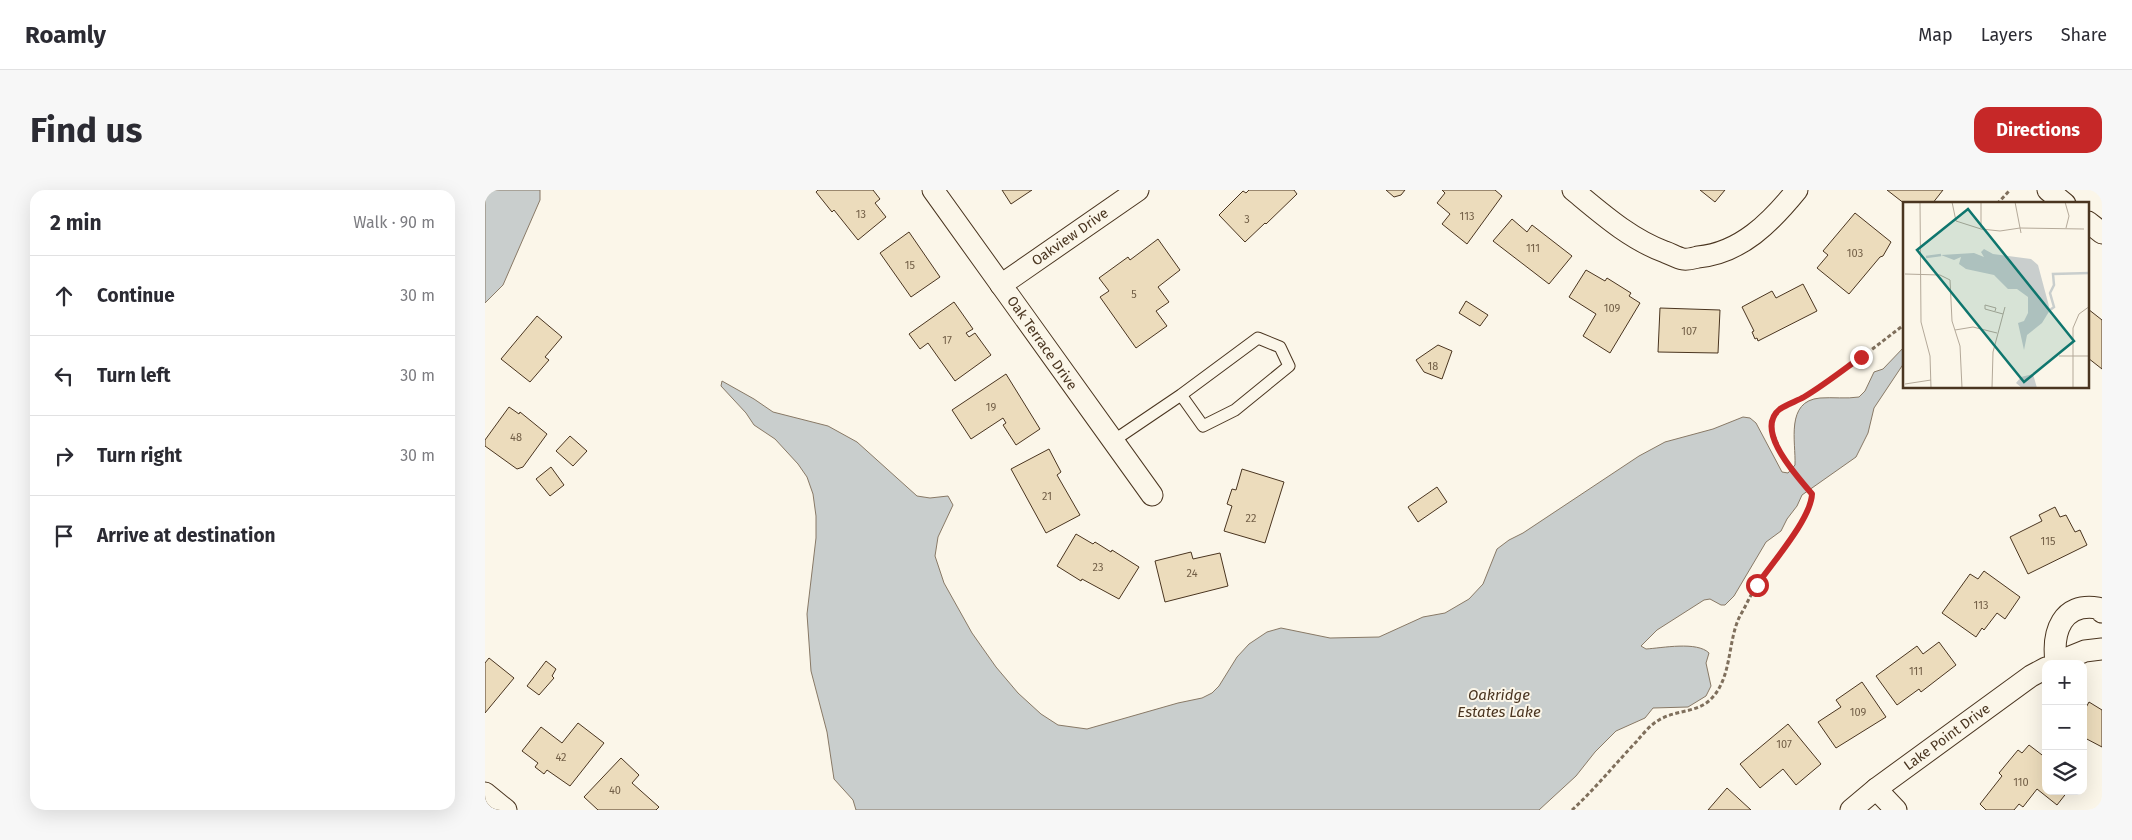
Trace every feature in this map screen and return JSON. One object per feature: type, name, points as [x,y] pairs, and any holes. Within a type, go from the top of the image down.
[{"type":"street","name":"Oak Terrace Drive","points":[[933,190],[1153,495]]},
{"type":"street","name":"Oakview Drive","points":[[1001,285],[1138,190]]},
{"type":"street","points":[[1573,190],[1624,232],[1653,248],[1683,259],[1711,256],[1735,247],[1778,214],[1797,190]]},
{"type":"street","points":[[2048,190],[2063,202]]},
{"type":"street","points":[[2089,223],[2102,233]]},
{"type":"street","points":[[2053,660],[2056,637],[2063,619],[2078,608],[2098,608],[2102,612]]},
{"type":"street","name":"Lake Point Drive","points":[[2064,660],[2085,651],[2102,649]]},
{"type":"street","name":"Lake Point Drive","points":[[1851,810],[1876,789],[2031,676],[2042,670]]},
{"type":"street","points":[[1876,789],[1896,810]]},
{"type":"street","points":[[485,793],[507,810]]},
{"type":"lane","points":[[1113,442],[1258,338],[1280,347],[1289,366],[1235,410],[1203,426],[1181,395]]},
{"type":"path","points":[[1999,202],[2010,190]]},
{"type":"path","points":[[1572,810],[1659,720],[1694,709],[1710,700],[1718,689],[1727,665],[1737,623],[1757,585],[1801,524],[1811,504],[1812,494],[1783,458],[1771,428],[1774,417],[1779,409],[1805,396],[1903,326]]},
{"type":"water","points":[[485,190],[540,190],[540,200],[503,285],[485,303]]},
{"type":"water","name":"Oakridge Estates Lake","points":[[1903,348],[1903,364],[1874,408],[1868,433],[1856,457],[1802,495],[1781,531],[1766,542],[1734,596],[1725,605],[1710,599],[1704,600],[1657,630],[1641,646],[1646,649],[1688,646],[1704,649],[1709,653],[1706,663],[1711,686],[1706,696],[1688,707],[1653,708],[1645,718],[1616,731],[1595,752],[1576,776],[1539,810],[856,810],[853,800],[834,779],[827,732],[811,671],[807,614],[816,538],[813,494],[807,477],[798,464],[775,439],[754,425],[746,413],[721,386],[722,381],[773,412],[828,426],[857,442],[917,496],[930,498],[948,496],[953,505],[938,537],[935,556],[944,583],[972,633],[996,667],[1018,693],[1041,714],[1058,725],[1087,729],[1202,698],[1212,693],[1219,686],[1237,657],[1249,644],[1267,632],[1281,628],[1330,638],[1379,637],[1423,617],[1445,613],[1469,599],[1483,584],[1497,549],[1639,456],[1665,442],[1713,429],[1743,417],[1750,418],[1756,423],[1782,472],[1788,473],[1795,465],[1795,424],[1801,406],[1809,401],[1820,398],[1859,397],[1865,391],[1874,372],[1883,369]]},
{"type":"building","points":[[818,190],[873,190],[880,199],[875,203],[886,217],[858,240],[834,210],[832,212],[816,192]]},
{"type":"building","points":[[1002,190],[1032,190],[1011,204]]},
{"type":"building","points":[[1249,190],[1294,190],[1297,194],[1245,242],[1219,215],[1243,191],[1246,193]]},
{"type":"building","points":[[1386,190],[1405,190],[1401,195],[1394,197]]},
{"type":"building","points":[[1442,190],[1495,190],[1502,196],[1467,244],[1442,224],[1450,214],[1437,203],[1445,193]]},
{"type":"building","points":[[1700,190],[1725,190],[1715,202]]},
{"type":"building","points":[[1887,190],[1943,190],[1934,202],[1903,202]]},
{"type":"building","points":[[1855,213],[1891,242],[1883,256],[1880,257],[1849,294],[1817,268],[1828,255],[1823,251]]},
{"type":"building","points":[[1512,219],[1527,232],[1532,225],[1572,256],[1549,284],[1493,241]]},
{"type":"building","points":[[909,232],[940,277],[911,297],[880,253]]},
{"type":"building","points":[[1158,239],[1180,270],[1158,287],[1169,302],[1156,311],[1167,326],[1136,348],[1100,297],[1109,291],[1099,278],[1128,257],[1130,260]]},
{"type":"building","points":[[1586,270],[1605,281],[1607,278],[1631,293],[1629,296],[1640,303],[1610,353],[1583,336],[1596,314],[1569,297]]},
{"type":"building","points":[[1803,284],[1817,311],[1758,341],[1757,338],[1755,339],[1752,332],[1754,331],[1742,307],[1772,291],[1776,298]]},
{"type":"building","points":[[1466,301],[1488,315],[1480,326],[1459,313]]},
{"type":"building","points":[[954,302],[973,329],[966,333],[969,337],[975,333],[991,355],[955,381],[928,343],[920,349],[909,334]]},
{"type":"building","points":[[1660,308],[1720,310],[1718,353],[1658,352]]},
{"type":"building","points":[[2089,310],[2102,320],[2102,369],[2089,359]]},
{"type":"building","points":[[537,316],[562,337],[545,357],[549,360],[530,382],[501,359]]},
{"type":"building","points":[[1438,345],[1452,351],[1442,379],[1424,372],[1416,360]]},
{"type":"building","points":[[1006,374],[1040,429],[1016,445],[1003,425],[1006,423],[1003,418],[971,439],[952,410]]},
{"type":"building","points":[[509,407],[519,414],[520,412],[547,434],[523,467],[517,469],[485,446],[485,440]]},
{"type":"building","points":[[570,436],[587,451],[573,466],[556,451]]},
{"type":"building","points":[[1049,449],[1061,472],[1057,475],[1080,515],[1046,533],[1011,469]]},
{"type":"building","points":[[551,467],[564,485],[550,496],[536,479]]},
{"type":"building","points":[[1242,469],[1284,482],[1265,543],[1224,531],[1232,506],[1227,504],[1232,489],[1236,490]]},
{"type":"building","points":[[1437,487],[1447,502],[1418,522],[1408,507]]},
{"type":"building","points":[[2055,507],[2060,517],[2066,515],[2075,532],[2080,530],[2087,545],[2028,574],[2010,537],[2042,521],[2039,515]]},
{"type":"building","points":[[1076,534],[1093,544],[1095,542],[1111,552],[1112,550],[1139,567],[1119,599],[1082,579],[1081,581],[1057,566]]},
{"type":"building","points":[[1191,552],[1193,559],[1220,553],[1228,586],[1165,602],[1155,561]]},
{"type":"building","points":[[1984,571],[2020,597],[2005,619],[1997,613],[1976,637],[1942,613],[1970,574],[1978,579]]},
{"type":"building","points":[[1939,642],[1956,665],[1921,692],[1919,689],[1897,705],[1876,676],[1917,646],[1923,654]]},
{"type":"building","points":[[489,658],[514,678],[485,713],[485,663]]},
{"type":"building","points":[[546,661],[556,669],[552,676],[554,678],[539,695],[527,686]]},
{"type":"building","points":[[1862,682],[1886,717],[1836,748],[1818,722],[1841,707],[1836,700]]},
{"type":"building","points":[[2089,702],[2102,710],[2102,747],[2087,739],[2087,706]]},
{"type":"building","points":[[578,723],[604,743],[570,786],[547,770],[544,774],[535,767],[538,763],[522,751],[541,727],[562,743]]},
{"type":"building","points":[[1788,724],[1821,764],[1796,785],[1783,769],[1760,788],[1740,764]]},
{"type":"building","points":[[2029,745],[2042,755],[2042,793],[2037,789],[2023,807],[2019,804],[2014,810],[1986,810],[1980,804],[2002,776],[1999,773],[2018,750],[2022,753]]},
{"type":"building","points":[[621,758],[639,775],[632,783],[659,807],[656,810],[598,810],[584,797]]},
{"type":"building","points":[[1727,788],[1751,810],[1708,810]]},
{"type":"building","points":[[2044,795],[2065,795],[2057,805]]},
{"type":"route","points":[[1757,585],[1801,524],[1811,504],[1812,494],[1783,458],[1777,444],[1771,428],[1774,417],[1779,409],[1805,396],[1861,357]]}]
